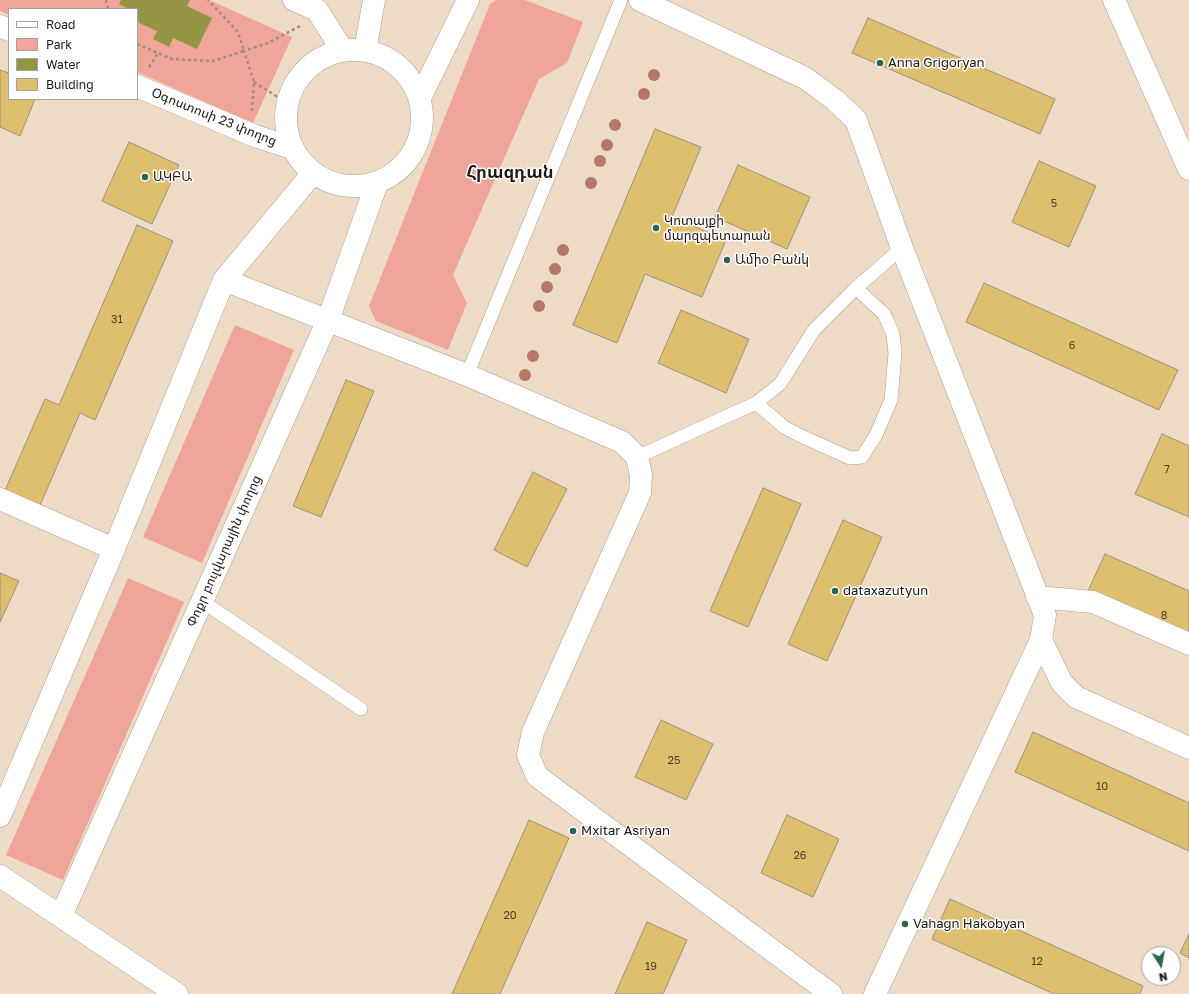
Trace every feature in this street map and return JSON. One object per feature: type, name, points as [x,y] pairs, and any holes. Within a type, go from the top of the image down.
[{"type":"street","points":[[294,0],[316,10],[343,51]]},
{"type":"street","points":[[365,51],[374,0]]},
{"type":"street","points":[[420,98],[468,0]]},
{"type":"street","points":[[640,0],[805,78],[836,100],[856,120],[902,248],[1045,615],[1041,640],[875,994]]},
{"type":"street","points":[[1114,0],[1189,169]]},
{"type":"street","points":[[343,51],[365,51],[383,56],[399,67],[412,81],[420,98],[423,124],[416,149],[400,170],[377,183],[361,186],[344,186],[328,181],[313,173],[304,165],[292,148],[287,130],[288,103],[299,78],[318,60],[343,51]]},
{"type":"street","name":"Օգոստոսի 23 փողոց","points":[[143,77],[255,136],[292,148]]},
{"type":"street","points":[[0,816],[114,549],[224,280],[313,173]]},
{"type":"street","name":"Փոքր բուլվարային փողոց","points":[[61,916],[328,320],[377,183]]},
{"type":"street","points":[[224,280],[467,375],[622,442],[637,457],[641,475],[640,493],[533,732],[528,755],[537,776],[831,994]]},
{"type":"street","points":[[0,499],[114,549]]},
{"type":"street","points":[[1037,597],[1093,602],[1189,644]]},
{"type":"street","points":[[1041,640],[1062,683],[1076,697],[1189,748]]},
{"type":"street","points":[[0,876],[177,994]]},
{"type":"lane","points":[[467,375],[621,0]]},
{"type":"lane","points":[[637,457],[756,402],[780,384],[814,330],[856,288],[902,248]]},
{"type":"lane","points":[[756,402],[784,427],[799,435],[850,458],[862,458],[876,435],[891,400],[895,353],[893,334],[884,314],[856,288]]},
{"type":"lane","points":[[202,601],[361,709]]},
{"type":"path","points":[[208,0],[238,32],[254,82],[252,114]]},
{"type":"path","points":[[138,44],[172,59],[213,61],[268,43],[301,25]]},
{"type":"path","points":[[143,77],[158,53]]},
{"type":"path","points":[[254,82],[288,103]]},
{"type":"green space","points":[[0,0],[209,0],[292,37],[253,123],[138,72],[138,8],[8,8],[8,15],[0,11]]},
{"type":"green space","points":[[496,0],[525,0],[583,22],[567,63],[539,79],[453,275],[467,303],[448,350],[376,321],[369,306],[490,4]]},
{"type":"green space","points":[[235,325],[294,350],[202,563],[143,537]]},
{"type":"green space","points":[[128,578],[184,602],[63,880],[6,855]]},
{"type":"water","points":[[121,0],[190,0],[187,6],[212,18],[197,49],[173,38],[169,47],[153,39],[157,31],[138,22],[138,8],[127,8],[119,4]]},
{"type":"building","points":[[868,18],[1055,99],[1040,134],[852,53]]},
{"type":"building","points":[[0,70],[8,73],[8,100],[35,100],[20,136],[0,127]]},
{"type":"building","name":"Կոտայքի մարզպետարան","points":[[655,129],[701,147],[672,217],[726,240],[702,297],[645,274],[617,343],[573,325]]},
{"type":"building","points":[[129,142],[179,165],[152,224],[102,201]]},
{"type":"building","points":[[1039,161],[1096,186],[1069,247],[1012,222]]},
{"type":"building","points":[[738,165],[810,197],[787,249],[715,217]]},
{"type":"building","points":[[137,225],[173,241],[95,420],[80,413],[38,510],[3,495],[45,399],[59,405]]},
{"type":"building","points":[[984,283],[1178,370],[1159,410],[966,322]]},
{"type":"building","points":[[681,310],[749,339],[726,393],[658,363]]},
{"type":"building","points":[[346,380],[374,391],[321,517],[293,506]]},
{"type":"building","points":[[1162,434],[1189,446],[1189,517],[1135,494]]},
{"type":"building","points":[[533,472],[567,489],[527,567],[494,550]]},
{"type":"building","points":[[763,488],[801,504],[748,627],[710,611]]},
{"type":"building","name":"dataxazutyun","points":[[843,520],[882,537],[827,661],[788,644]]},
{"type":"building","points":[[1105,554],[1189,591],[1189,639],[1087,593]]},
{"type":"building","points":[[0,573],[19,581],[0,622]]},
{"type":"building","points":[[661,720],[713,744],[686,800],[635,777]]},
{"type":"building","points":[[1033,732],[1189,803],[1189,851],[1015,772]]},
{"type":"building","points":[[787,815],[839,839],[813,897],[761,873]]},
{"type":"building","points":[[529,820],[569,838],[500,994],[452,994]]},
{"type":"building","points":[[950,899],[1143,986],[1140,994],[1054,994],[932,939]]},
{"type":"building","points":[[647,922],[687,940],[663,994],[615,994]]},
{"type":"building","points":[[1189,934],[1189,958],[1181,954]]},
{"type":"place","name":"Anna Grigoryan","points":[[880,63]]},
{"type":"place","name":"ԱԿԲԱ","points":[[145,177]]},
{"type":"place","name":"Կոտայքի մարզպետարան","points":[[656,228]]},
{"type":"place","name":"Ամիօ Բանկ","points":[[727,260]]},
{"type":"place","name":"dataxazutyun","points":[[835,591]]},
{"type":"place","name":"Mxitar Asriyan","points":[[573,831]]},
{"type":"place","name":"Vahagn Hakobyan","points":[[905,924]]},
{"type":"district","name":"Հրազդան","points":[[510,173]]}]
